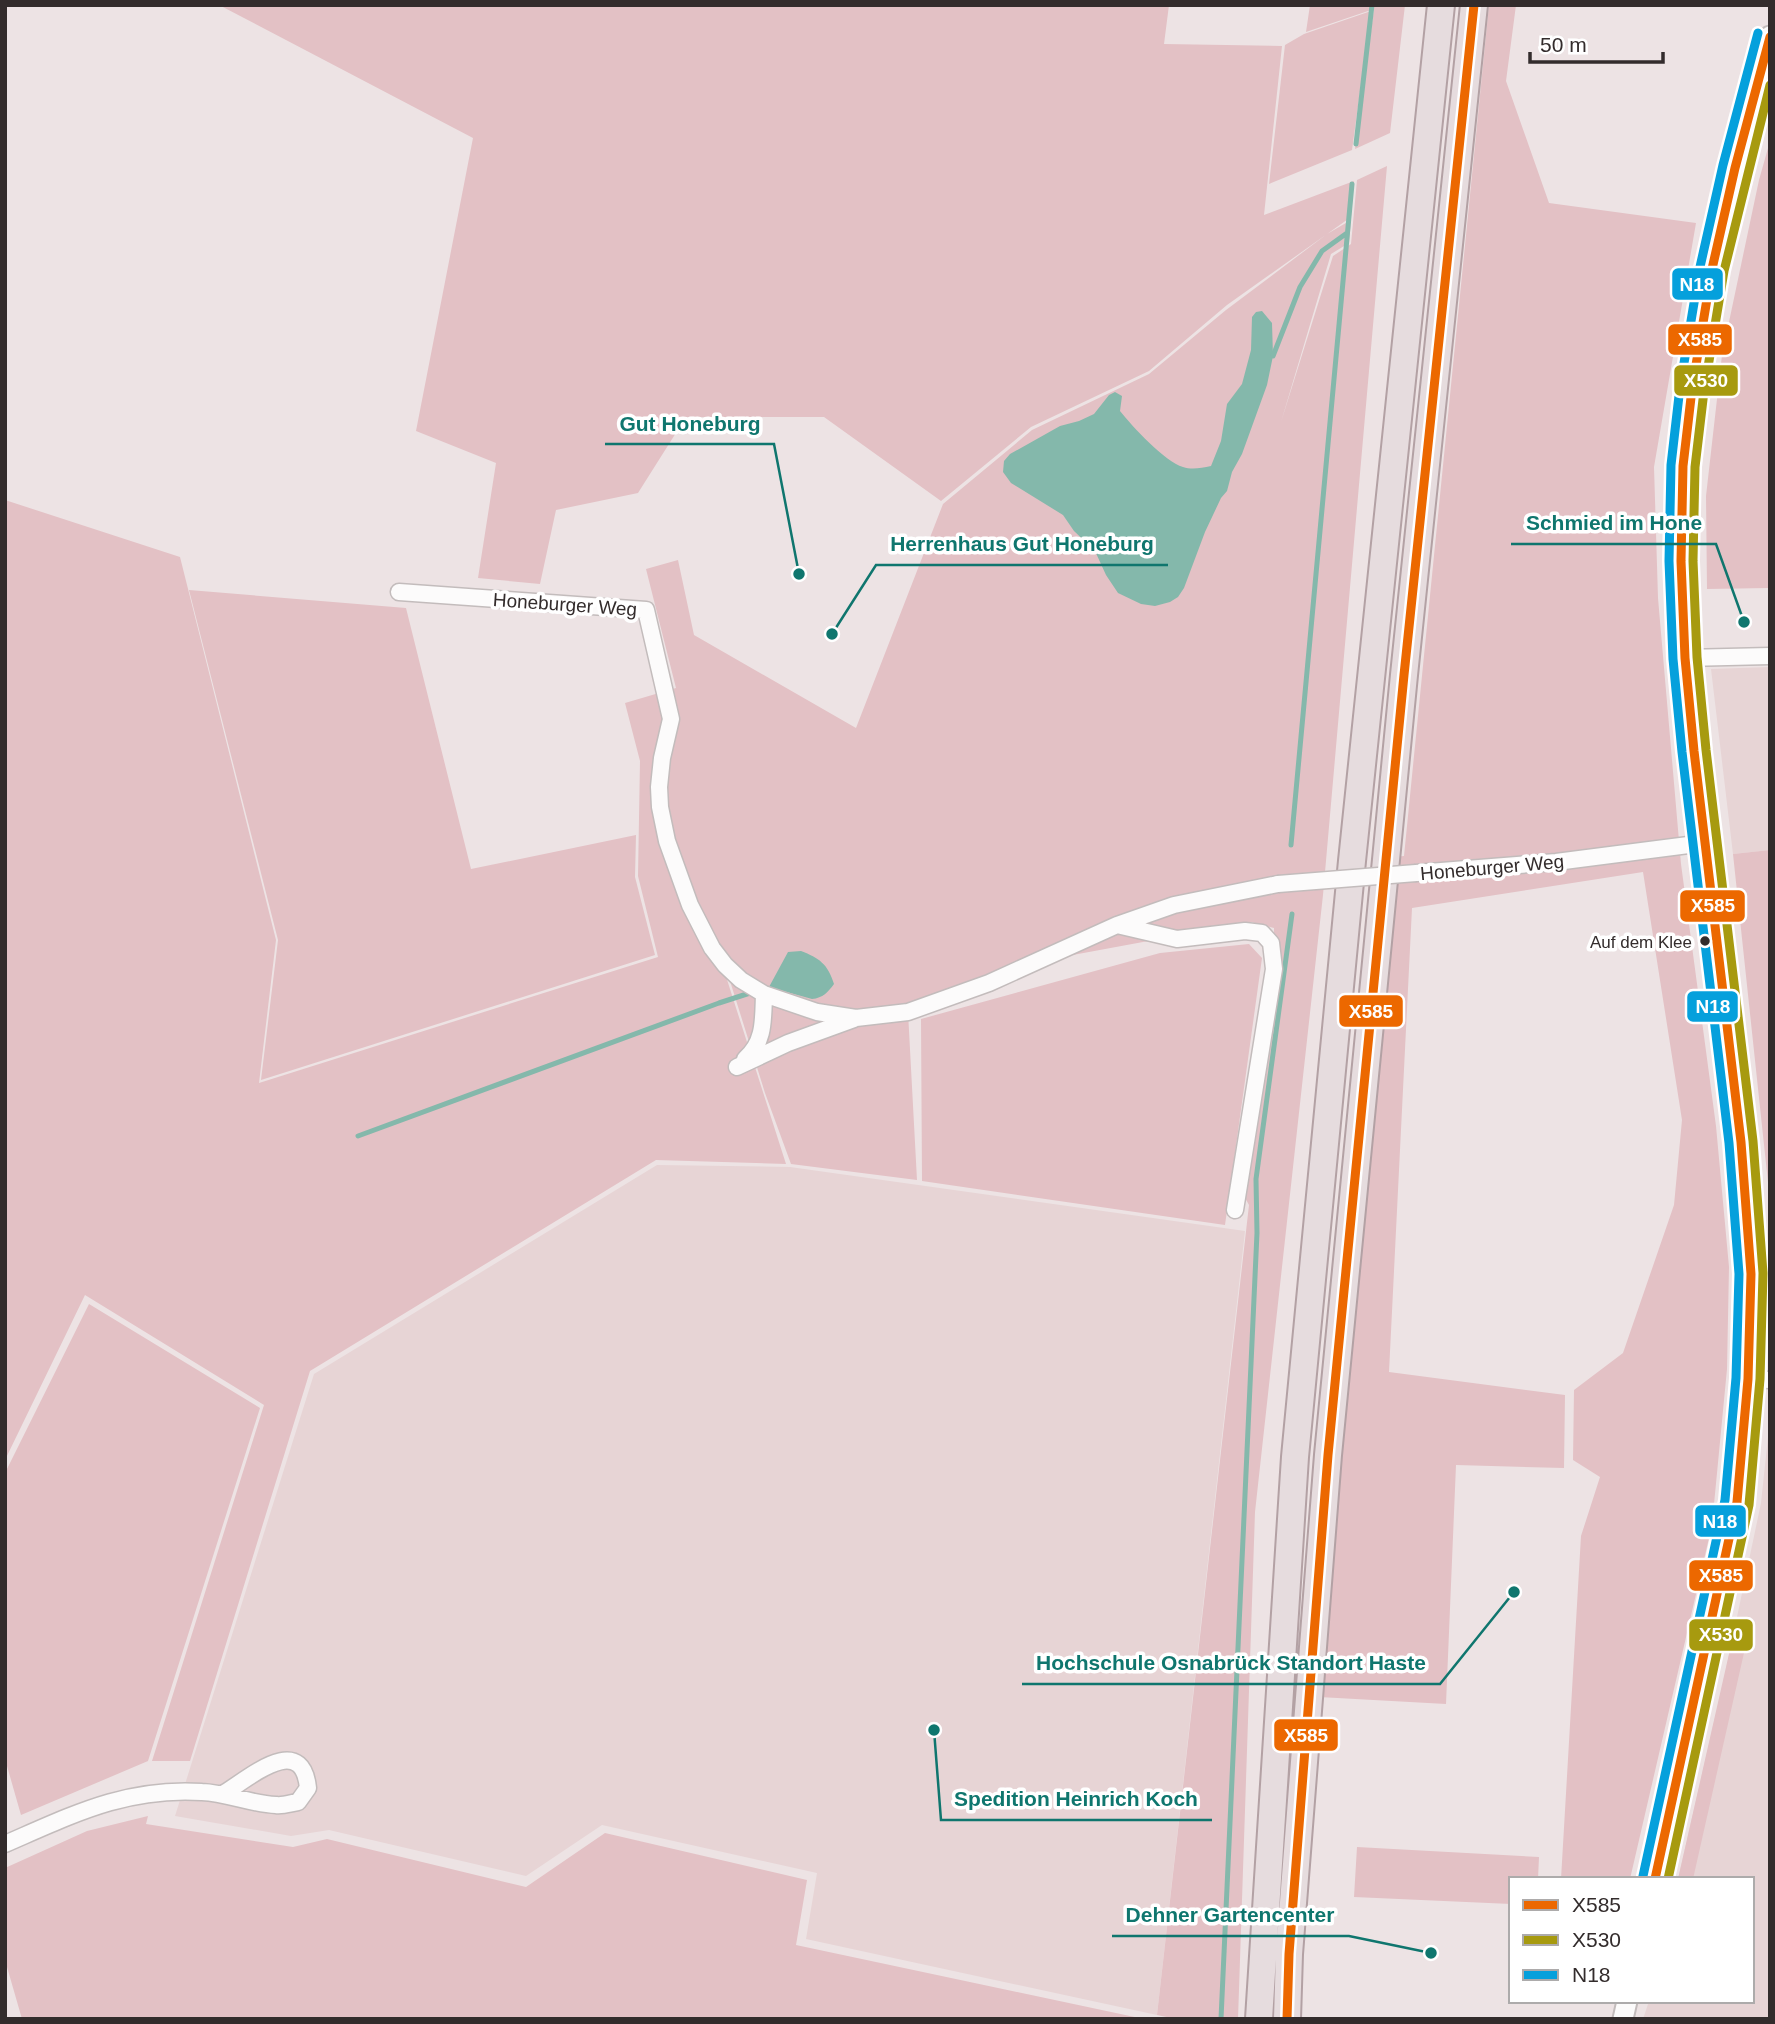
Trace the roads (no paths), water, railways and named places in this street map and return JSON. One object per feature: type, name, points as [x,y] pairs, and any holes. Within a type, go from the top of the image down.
[{"type":"highway","points":[[1259,2019],[1295,1457],[1352,861],[1441,5]]},
{"type":"highway","points":[[1287,2019],[1289,1954],[1328,1455],[1404,675],[1474,5]]},
{"type":"street","points":[[1654,1877],[1737,1502],[1748,1379],[1751,1274],[1741,1142],[1704,843],[1685,657],[1681,561],[1683,466],[1692,389],[1719,235],[1770,36]]},
{"type":"street","name":"Honeburger Weg","points":[[399,592],[646,610],[671,719],[662,758],[660,807],[667,841],[681,884],[700,929],[725,965],[759,991],[817,1013],[856,1018]]},
{"type":"street","points":[[1685,657],[1770,656]]},
{"type":"street","name":"Honeburger Weg","points":[[759,991],[763,1028],[755,1051],[737,1066],[788,1043],[856,1018],[908,1012],[960,994],[1004,977],[1117,925],[1174,905],[1278,884],[1556,862],[1704,843]]},
{"type":"street","points":[[1117,925],[1177,939],[1245,931],[1262,933],[1271,943],[1274,969],[1235,1210]]},
{"type":"street","points":[[1748,1379],[1770,1380]]},
{"type":"street","points":[[5,1844],[108,1801],[165,1791],[223,1794],[277,1805],[298,1802],[308,1788],[306,1772],[297,1763],[284,1760],[271,1764],[223,1794]]},
{"type":"waterway","points":[[1356,144],[1372,5]]},
{"type":"waterway","points":[[1291,845],[1352,184]]},
{"type":"waterway","points":[[1273,356],[1300,287],[1322,251],[1347,233]]},
{"type":"waterway","points":[[1221,2019],[1257,1233],[1256,1179],[1292,914]]},
{"type":"waterway","points":[[358,1136],[753,992]]},
{"type":"place","name":"Gut Honeburg","points":[[799,574]]},
{"type":"place","name":"Schmied im Hone","points":[[1744,622]]},
{"type":"place","name":"Herrenhaus Gut Honeburg","points":[[832,634]]},
{"type":"place","name":"Auf dem Klee","points":[[1705,941]]},
{"type":"place","name":"Hochschule Osnabrück Standort Haste","points":[[1514,1592]]},
{"type":"place","name":"Spedition Heinrich Koch","points":[[934,1730]]},
{"type":"place","name":"Dehner Gartencenter","points":[[1431,1953]]}]
